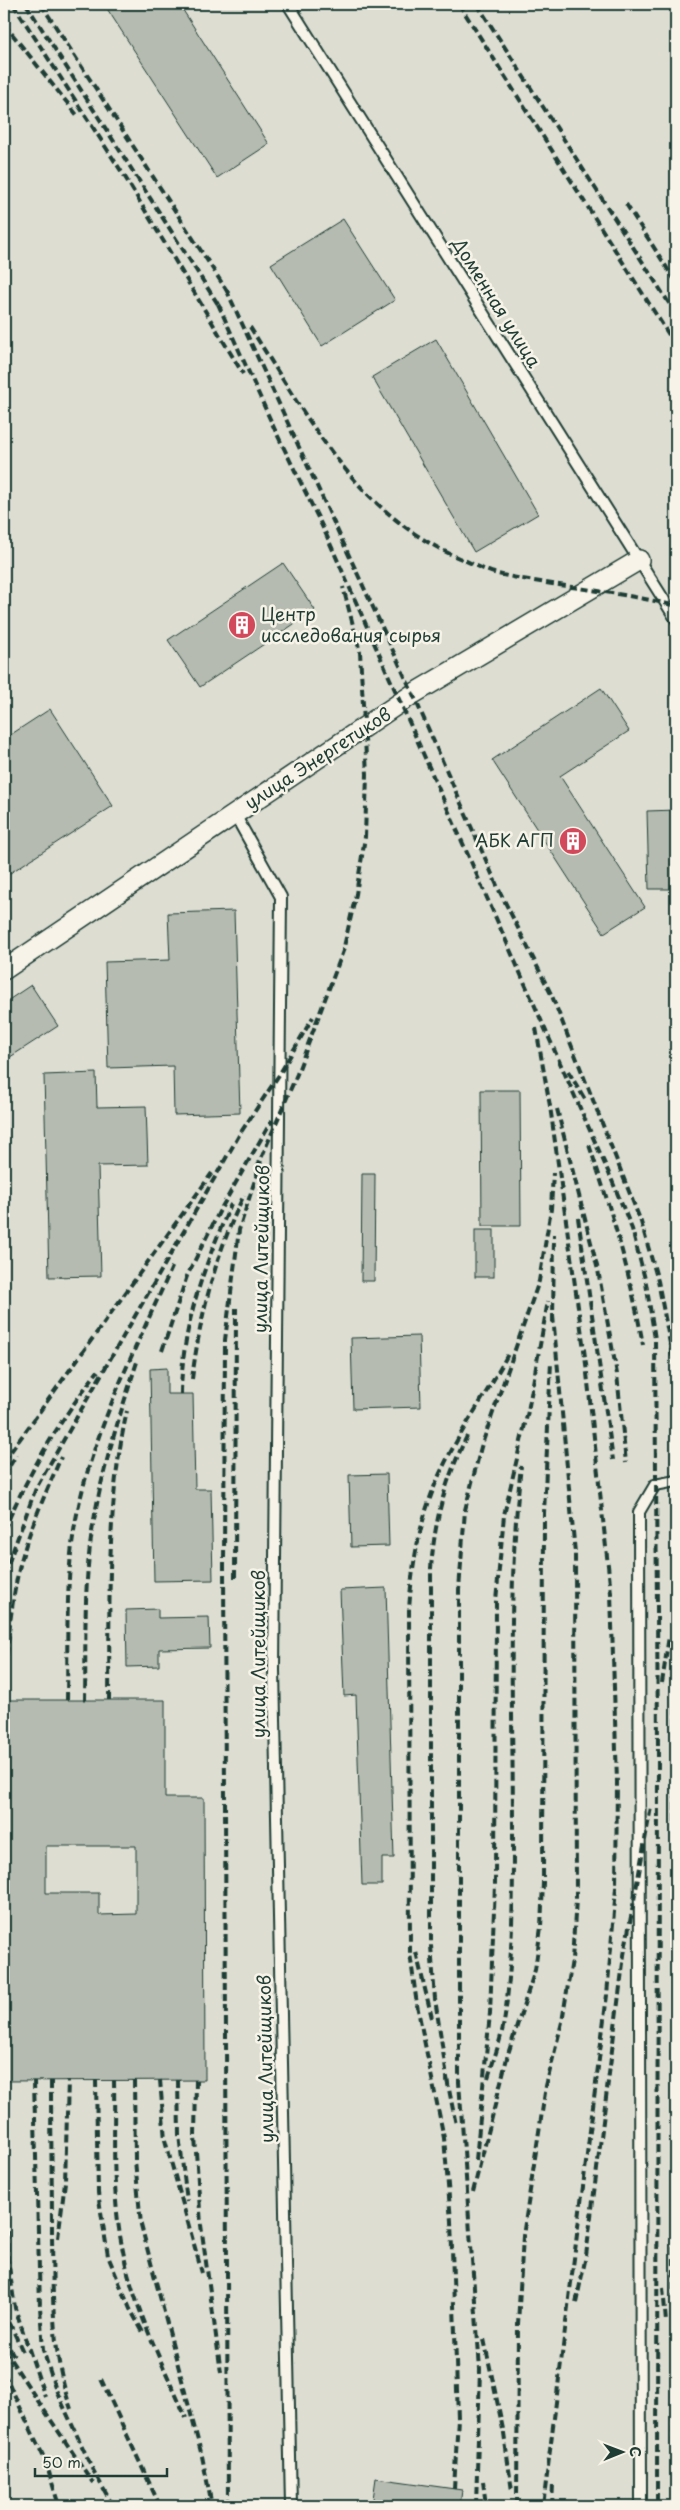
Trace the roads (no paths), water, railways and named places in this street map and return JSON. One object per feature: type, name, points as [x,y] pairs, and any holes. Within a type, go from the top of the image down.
[{"type":"street","name":"улица Энергетиков","points":[[4,970],[413,694],[639,560]]},
{"type":"lane","name":"Доменная улица","points":[[288,4],[676,619]]},
{"type":"lane","name":"улица Литейщиков","points":[[234,813],[281,897],[274,1670],[291,2506]]},
{"type":"lane","points":[[641,2506],[640,1512],[655,1486],[676,1481]]},
{"type":"railway","points":[[13,4],[125,177],[243,374]]},
{"type":"railway","points":[[26,4],[221,309]]},
{"type":"railway","points":[[41,4],[229,294]]},
{"type":"railway","points":[[459,4],[676,346]]},
{"type":"railway","points":[[477,4],[676,314]]},
{"type":"railway","points":[[4,24],[77,115]]},
{"type":"railway","points":[[626,204],[676,282]]},
{"type":"railway","points":[[226,289],[413,694],[499,890],[552,996],[641,1222],[658,1281],[676,1375]]},
{"type":"railway","points":[[218,304],[275,430],[325,532],[611,1178],[632,1229],[646,1283],[655,1339],[658,1745],[657,2506]]},
{"type":"railway","points":[[250,327],[292,395],[338,460],[363,489],[391,516],[423,539],[459,558],[498,574],[632,596],[676,606]]},
{"type":"railway","points":[[257,1168],[297,1074],[343,951],[356,894],[365,837],[367,774],[360,652],[343,587]]},
{"type":"railway","points":[[4,1575],[36,1488],[241,1132],[279,1075],[313,1017]]},
{"type":"railway","points":[[536,1028],[550,1106],[586,1364],[611,1593],[617,1782],[616,1888],[607,1995],[543,2506]]},
{"type":"railway","points":[[568,1071],[586,1101]]},
{"type":"railway","points":[[557,1109],[598,1270],[617,1374],[626,1463]]},
{"type":"railway","points":[[162,1351],[187,1276],[219,1212],[272,1120]]},
{"type":"railway","points":[[589,1145],[620,1244],[633,1294],[643,1345]]},
{"type":"railway","points":[[228,2506],[224,1567],[225,1340],[239,1230],[261,1161]]},
{"type":"railway","points":[[4,1461],[212,1173]]},
{"type":"railway","points":[[476,2506],[480,2369],[459,2082],[459,1590],[465,1510],[481,1447],[539,1281],[551,1209],[553,1173]]},
{"type":"railway","points":[[192,1379],[195,1355],[210,1285],[225,1239],[244,1195]]},
{"type":"railway","points":[[181,1394],[185,1344],[196,1296],[231,1204]]},
{"type":"railway","points":[[578,1218],[613,1460]]},
{"type":"railway","points":[[553,1322],[554,1234]]},
{"type":"railway","points":[[67,1700],[70,1564],[72,1541],[84,1486],[104,1421],[173,1265]]},
{"type":"railway","points":[[476,2160],[490,2013],[495,1884],[496,1601],[504,1515],[528,1411],[548,1301]]},
{"type":"railway","points":[[235,1578],[236,1308]]},
{"type":"railway","points":[[517,2506],[518,2324],[523,2236],[546,2086],[562,2022],[572,1960],[576,1899],[575,1553],[553,1316]]},
{"type":"railway","points":[[454,2489],[458,2418],[451,2221],[444,2138],[417,2005],[410,1953],[409,1610],[417,1544],[425,1512],[437,1480],[453,1448],[508,1354]]},
{"type":"railway","points":[[85,1700],[86,1610],[90,1542],[107,1460],[137,1362]]},
{"type":"railway","points":[[473,2192],[508,2054],[535,1970],[541,1927],[543,1883],[544,1513],[551,1362]]},
{"type":"railway","points":[[674,1369],[676,1388]]},
{"type":"railway","points":[[4,1530],[46,1447],[70,1409],[98,1371]]},
{"type":"railway","points":[[109,1700],[112,1518],[120,1446],[127,1411]]},
{"type":"railway","points":[[448,2084],[435,1999],[431,1946],[431,1568],[435,1533],[442,1500],[467,1436]]},
{"type":"railway","points":[[4,1476],[16,1455]]},
{"type":"railway","points":[[4,1691],[11,1615],[19,1569],[32,1526],[61,1457]]},
{"type":"railway","points":[[488,2078],[504,2024],[511,1947],[513,1901],[512,1603],[521,1466]]},
{"type":"railway","points":[[673,1611],[676,1591]]},
{"type":"railway","points":[[673,2506],[676,1605]]},
{"type":"railway","points":[[662,1683],[669,1636]]},
{"type":"railway","points":[[576,2303],[586,2256],[624,1955],[651,1807]]},
{"type":"railway","points":[[416,1952],[432,2018]]},
{"type":"railway","points":[[447,2079],[456,2125]]},
{"type":"railway","points":[[58,2238],[65,2182],[68,2080]]},
{"type":"railway","points":[[96,2080],[98,2193],[108,2256],[130,2309],[144,2334]]},
{"type":"railway","points":[[114,2080],[115,2188],[123,2251],[134,2294],[186,2418]]},
{"type":"railway","points":[[134,2080],[135,2160],[141,2225],[202,2456],[212,2506]]},
{"type":"railway","points":[[160,2080],[165,2140],[202,2273]]},
{"type":"railway","points":[[178,2080],[179,2135],[187,2201]]},
{"type":"railway","points":[[196,2080],[195,2137],[201,2225],[221,2373]]},
{"type":"railway","points":[[34,2081],[40,2307],[43,2350],[56,2390],[93,2470],[113,2506]]},
{"type":"railway","points":[[51,2081],[54,2324],[64,2388],[71,2409]]},
{"type":"railway","points":[[4,2099],[8,2260],[15,2308],[45,2397]]},
{"type":"railway","points":[[663,2288],[666,2322]]},
{"type":"railway","points":[[4,2311],[23,2352]]},
{"type":"railway","points":[[4,2338],[14,2356]]},
{"type":"railway","points":[[484,2339],[504,2434],[512,2491]]},
{"type":"railway","points":[[4,2350],[93,2483]]},
{"type":"railway","points":[[4,2373],[46,2462],[59,2506]]},
{"type":"railway","points":[[101,2379],[160,2506]]},
{"type":"railway","points":[[483,2481],[486,2506]]},
{"type":"railway","points":[[552,2506],[553,2484]]},
{"type":"place","name":"Центр исследования сырья","points":[[242,625]]},
{"type":"place","name":"АБК АГП","points":[[573,841]]}]
